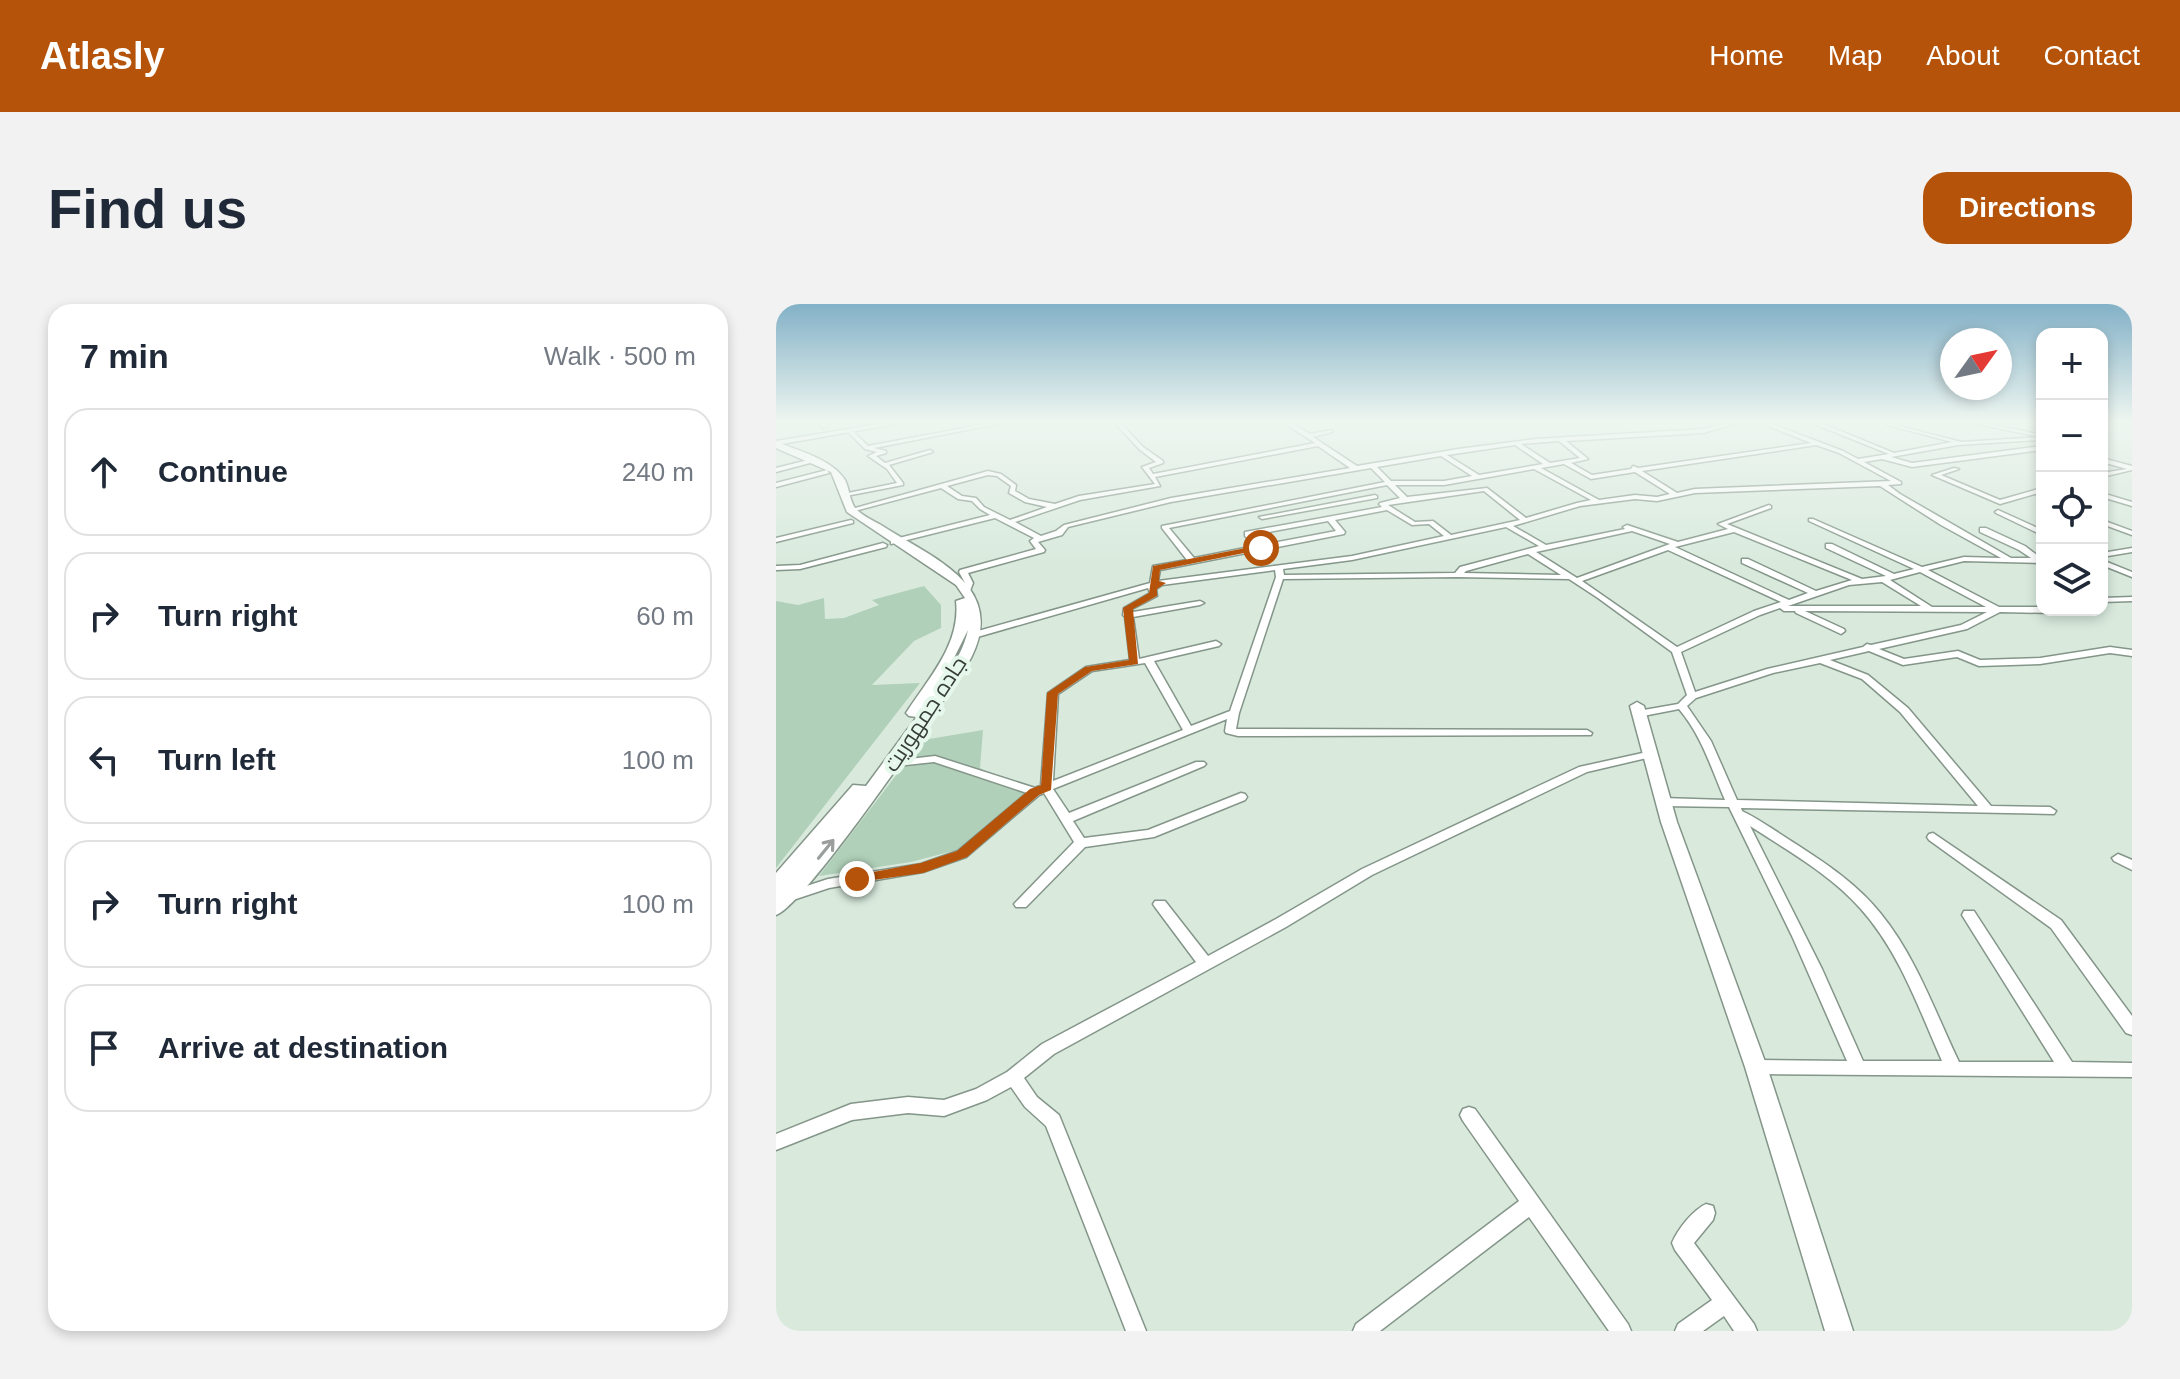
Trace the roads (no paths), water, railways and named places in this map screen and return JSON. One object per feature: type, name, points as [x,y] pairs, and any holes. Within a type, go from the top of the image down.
[{"type":"main road","points":[[822,469],[827,472]]},
{"type":"main road","points":[[831,469],[846,494],[851,516]]},
{"type":"main road","name":"جاده جمهوریت","points":[[778,898],[883,762],[960,635],[965,611],[960,595],[851,516],[840,512],[827,472]]},
{"type":"main road","name":"جاده جمهوریت","points":[[778,898],[896,763],[974,635],[976,612],[967,589],[889,543]]},
{"type":"street","points":[[846,494],[901,484],[887,469]]},
{"type":"street","points":[[1146,469],[1171,500]]},
{"type":"street","points":[[1151,476],[1188,469]]},
{"type":"street","points":[[967,589],[969,583],[963,572],[1041,550],[1034,541],[1059,533],[1066,526],[1171,500],[1350,469]]},
{"type":"street","points":[[1375,469],[1405,499]]},
{"type":"street","points":[[1463,469],[1476,476]]},
{"type":"street","points":[[1191,559],[1164,527],[1360,487],[1387,483],[1444,483],[1522,469]]},
{"type":"street","points":[[1538,469],[1597,501]]},
{"type":"street","points":[[1577,469],[1591,477],[1629,469]]},
{"type":"street","points":[[1634,469],[1677,496]]},
{"type":"street","points":[[974,635],[1158,584],[1279,572],[1450,538],[1597,501],[1677,496],[1695,491],[1899,483],[1872,469]]},
{"type":"street","points":[[1956,469],[1935,475],[2004,503],[2036,492]]},
{"type":"street","points":[[2108,474],[2132,469]]},
{"type":"street","points":[[776,485],[827,472]]},
{"type":"street","points":[[776,540],[993,474],[1014,486],[1011,492],[1017,497],[1054,506]]},
{"type":"street","points":[[1444,483],[1457,493]]},
{"type":"street","points":[[1009,522],[1054,506],[1158,485]]},
{"type":"street","points":[[1883,485],[1930,512],[1947,528],[2008,558]]},
{"type":"street","points":[[944,487],[960,498],[974,499],[982,508],[1040,538]]},
{"type":"street","points":[[1360,487],[1414,524],[1431,522],[1450,538]]},
{"type":"street","points":[[1261,548],[1248,534],[1331,520],[1405,499],[1485,489],[1525,521]]},
{"type":"street","points":[[1262,517],[1375,497]]},
{"type":"street","points":[[2108,497],[2132,504]]},
{"type":"street","points":[[1187,499],[1204,517]]},
{"type":"street","points":[[1769,507],[1721,524],[1862,581]]},
{"type":"street","points":[[1251,508],[1271,530]]},
{"type":"street","points":[[1998,512],[2036,530]]},
{"type":"street","points":[[776,568],[800,567],[997,515]]},
{"type":"street","points":[[1158,584],[1156,568],[1341,532],[1331,520]]},
{"type":"street","points":[[1811,520],[1922,570],[1998,610]]},
{"type":"street","points":[[1620,524],[1672,546],[1841,631]]},
{"type":"street","points":[[2108,524],[2132,533]]},
{"type":"street","points":[[1507,525],[1545,547]]},
{"type":"street","points":[[1457,575],[1463,569],[1529,551],[1633,529]]},
{"type":"street","points":[[1279,572],[1571,579],[1733,530]]},
{"type":"street","points":[[1983,530],[2036,557]]},
{"type":"street","points":[[1829,546],[1888,578],[1929,609]]},
{"type":"street","points":[[2108,554],[2132,550]]},
{"type":"street","points":[[1529,551],[1676,651],[1686,701],[1700,725],[1735,808],[1801,934],[1858,1068]]},
{"type":"street","points":[[1793,606],[1816,594],[1862,581],[1888,578],[1964,559],[2036,560]]},
{"type":"street","points":[[1745,561],[1816,594]]},
{"type":"street","points":[[2108,565],[2132,575]]},
{"type":"street","points":[[1279,572],[1234,713],[1230,731],[1233,733],[1587,733]]},
{"type":"street","points":[[1135,662],[1127,615],[1130,606],[1154,594],[1152,588],[1158,584]]},
{"type":"street","points":[[2108,600],[2132,599]]},
{"type":"street","points":[[1127,615],[1200,603]]},
{"type":"street","points":[[1676,651],[1776,607],[2036,610]]},
{"type":"street","points":[[1839,1331],[1756,1067],[1694,897],[1647,755],[1638,710],[1686,701],[1819,659],[1964,627],[1998,610]]},
{"type":"street","points":[[1041,790],[1053,693],[1089,669],[1148,660],[1216,644]]},
{"type":"street","points":[[1867,647],[1903,662],[1958,654],[1979,663],[2040,661],[2110,650],[2132,653]]},
{"type":"street","points":[[1819,659],[1865,677],[1904,710],[1986,808]]},
{"type":"street","points":[[1148,660],[1189,731]]},
{"type":"street","points":[[778,898],[828,884],[923,868],[962,854],[1041,790],[1234,713]]},
{"type":"street","points":[[776,1142],[851,1112],[908,1105],[944,1108],[981,1095],[1013,1077],[1048,1049],[1390,861],[1583,769],[1647,755]]},
{"type":"street","points":[[896,763],[935,759],[1041,790],[1066,819],[1081,843]]},
{"type":"street","points":[[1066,819],[1200,764]]},
{"type":"street","points":[[1021,904],[1081,843],[1150,834],[1241,797]]},
{"type":"street","points":[[1663,802],[1735,808],[2050,811]]},
{"type":"street","points":[[1735,808],[1843,883],[1867,905],[1892,944],[1954,1069]]},
{"type":"street","points":[[1933,837],[2056,924],[2132,1028]]},
{"type":"street","points":[[2118,858],[2132,866]]},
{"type":"street","points":[[1160,904],[1206,964]]},
{"type":"street","points":[[1969,915],[2068,1070]]},
{"type":"street","points":[[1756,1067],[2132,1070]]},
{"type":"street","points":[[1013,1077],[1031,1102],[1053,1121],[1136,1331]]},
{"type":"street","points":[[1469,1115],[1621,1331]]},
{"type":"street","points":[[1363,1331],[1532,1203]]},
{"type":"street","points":[[1706,1213],[1682,1243],[1747,1331]]},
{"type":"street","points":[[1685,1331],[1725,1303]]}]
